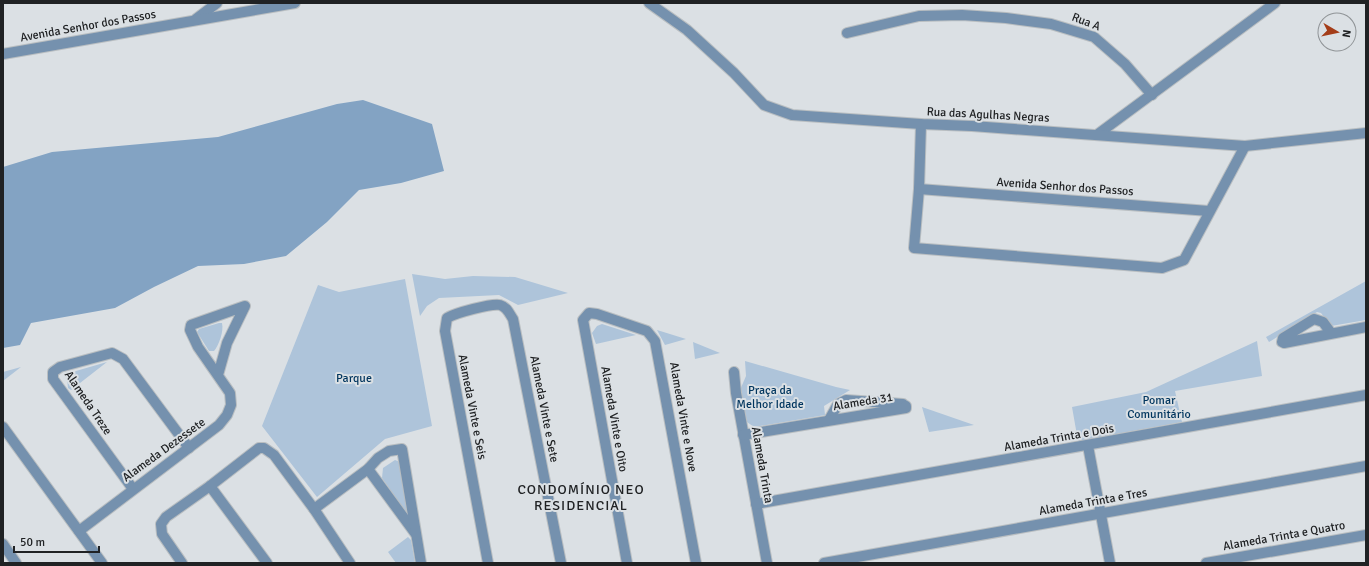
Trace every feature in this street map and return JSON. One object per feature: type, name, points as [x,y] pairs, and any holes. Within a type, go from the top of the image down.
[{"type":"street","points":[[196,19],[217,3]]},
{"type":"street","name":"Avenida Senhor dos Passos","points":[[3,54],[196,19],[295,3]]},
{"type":"street","name":"Rua das Agulhas Negras","points":[[649,3],[687,30],[734,73],[764,105],[792,115],[1098,134],[1245,146],[1366,133]]},
{"type":"street","points":[[1098,134],[1275,3]]},
{"type":"street","name":"Rua A","points":[[847,33],[919,16],[962,14],[1052,24],[1094,37],[1125,64],[1152,95]]},
{"type":"street","points":[[921,124],[919,190],[914,248],[1162,268],[1184,260],[1245,146]]},
{"type":"street","name":"Avenida Senhor dos Passos","points":[[919,190],[1209,211]]},
{"type":"street","name":"Alameda Vinte e Seis","points":[[488,563],[445,331],[447,318],[457,313],[499,304],[506,308]]},
{"type":"street","name":"Alameda Dezessete","points":[[79,531],[219,426],[227,415],[231,406],[230,392],[198,346],[190,330],[191,325],[246,306],[227,343]]},
{"type":"street","name":"Alameda Vinte e Sete","points":[[506,308],[513,319],[561,563]]},
{"type":"street","name":"Alameda Vinte e Oito","points":[[597,314],[589,313],[583,320],[627,563]]},
{"type":"street","name":"Alameda Vinte e Nove","points":[[597,314],[647,331],[655,341],[696,563]]},
{"type":"street","points":[[1331,332],[1323,322],[1314,319],[1282,340],[1284,343],[1331,332],[1366,327]]},
{"type":"street","points":[[198,346],[210,356],[216,355],[227,343]]},
{"type":"street","points":[[218,375],[227,343]]},
{"type":"street","name":"Alameda Treze","points":[[133,489],[53,379],[53,372],[60,367],[112,353],[123,359],[189,448]]},
{"type":"street","name":"Alameda Trinta","points":[[734,372],[743,435],[767,563]]},
{"type":"street","name":"Alameda Trinta e Dois","points":[[756,504],[1088,446],[1366,395]]},
{"type":"street","name":"Alameda 31","points":[[846,400],[905,404],[906,406],[906,408],[829,420],[838,404],[846,400]]},
{"type":"street","points":[[743,435],[829,420]]},
{"type":"street","points":[[3,427],[102,563]]},
{"type":"street","points":[[1088,446],[1110,563]]},
{"type":"street","points":[[182,563],[162,534],[160,524],[166,517],[210,486],[259,448],[269,450],[314,509],[349,563]]},
{"type":"street","points":[[314,509],[368,469],[389,451],[402,448],[421,563]]},
{"type":"street","name":"Alameda Trinta e Tres","points":[[824,563],[1366,466]]},
{"type":"street","points":[[368,469],[416,535]]},
{"type":"street","points":[[210,486],[267,563]]},
{"type":"street","name":"Alameda Trinta e Quatro","points":[[1206,563],[1366,535]]},
{"type":"street","points":[[3,544],[16,563]]},
{"type":"green space","points":[[412,274],[445,279],[473,276],[515,277],[568,293],[518,305],[499,295],[439,298],[427,306],[420,316]]},
{"type":"green space","name":"Parque","points":[[405,279],[432,426],[385,439],[317,497],[262,426],[318,285],[339,292]]},
{"type":"green space","points":[[1366,281],[1366,320],[1331,326],[1321,313],[1317,312],[1269,342],[1266,337]]},
{"type":"green space","points":[[222,323],[222,334],[214,351],[209,351],[197,332],[199,329]]},
{"type":"green space","points":[[602,324],[636,335],[596,344],[592,333],[597,326]]},
{"type":"green space","points":[[657,330],[686,339],[665,345]]},
{"type":"green space","name":"Pomar Comunitário","points":[[1257,341],[1262,376],[1175,391],[1182,422],[1078,441],[1072,407],[1146,392]]},
{"type":"green space","points":[[693,342],[720,353],[695,359]]},
{"type":"green space","name":"Praça da Melhor Idade","points":[[745,361],[850,390],[824,406],[825,415],[754,427],[747,422],[740,390],[746,376]]},
{"type":"green space","points":[[107,362],[71,390],[68,388],[67,378],[76,371]]},
{"type":"green space","points":[[21,367],[3,381],[3,372]]},
{"type":"green space","points":[[922,407],[974,425],[929,432]]},
{"type":"green space","points":[[395,460],[400,462],[409,514],[407,514],[382,478],[383,468]]},
{"type":"green space","points":[[408,537],[411,540],[415,563],[396,563],[388,552]]},
{"type":"shaded area","points":[[363,100],[432,124],[444,171],[401,183],[359,190],[327,222],[286,256],[244,264],[198,266],[115,308],[31,323],[20,345],[3,348],[3,167],[52,152],[218,137],[337,104]]},
{"type":"district","name":"CONDOMÍNIO NEO RESIDENCIAL","points":[[581,498]]}]
